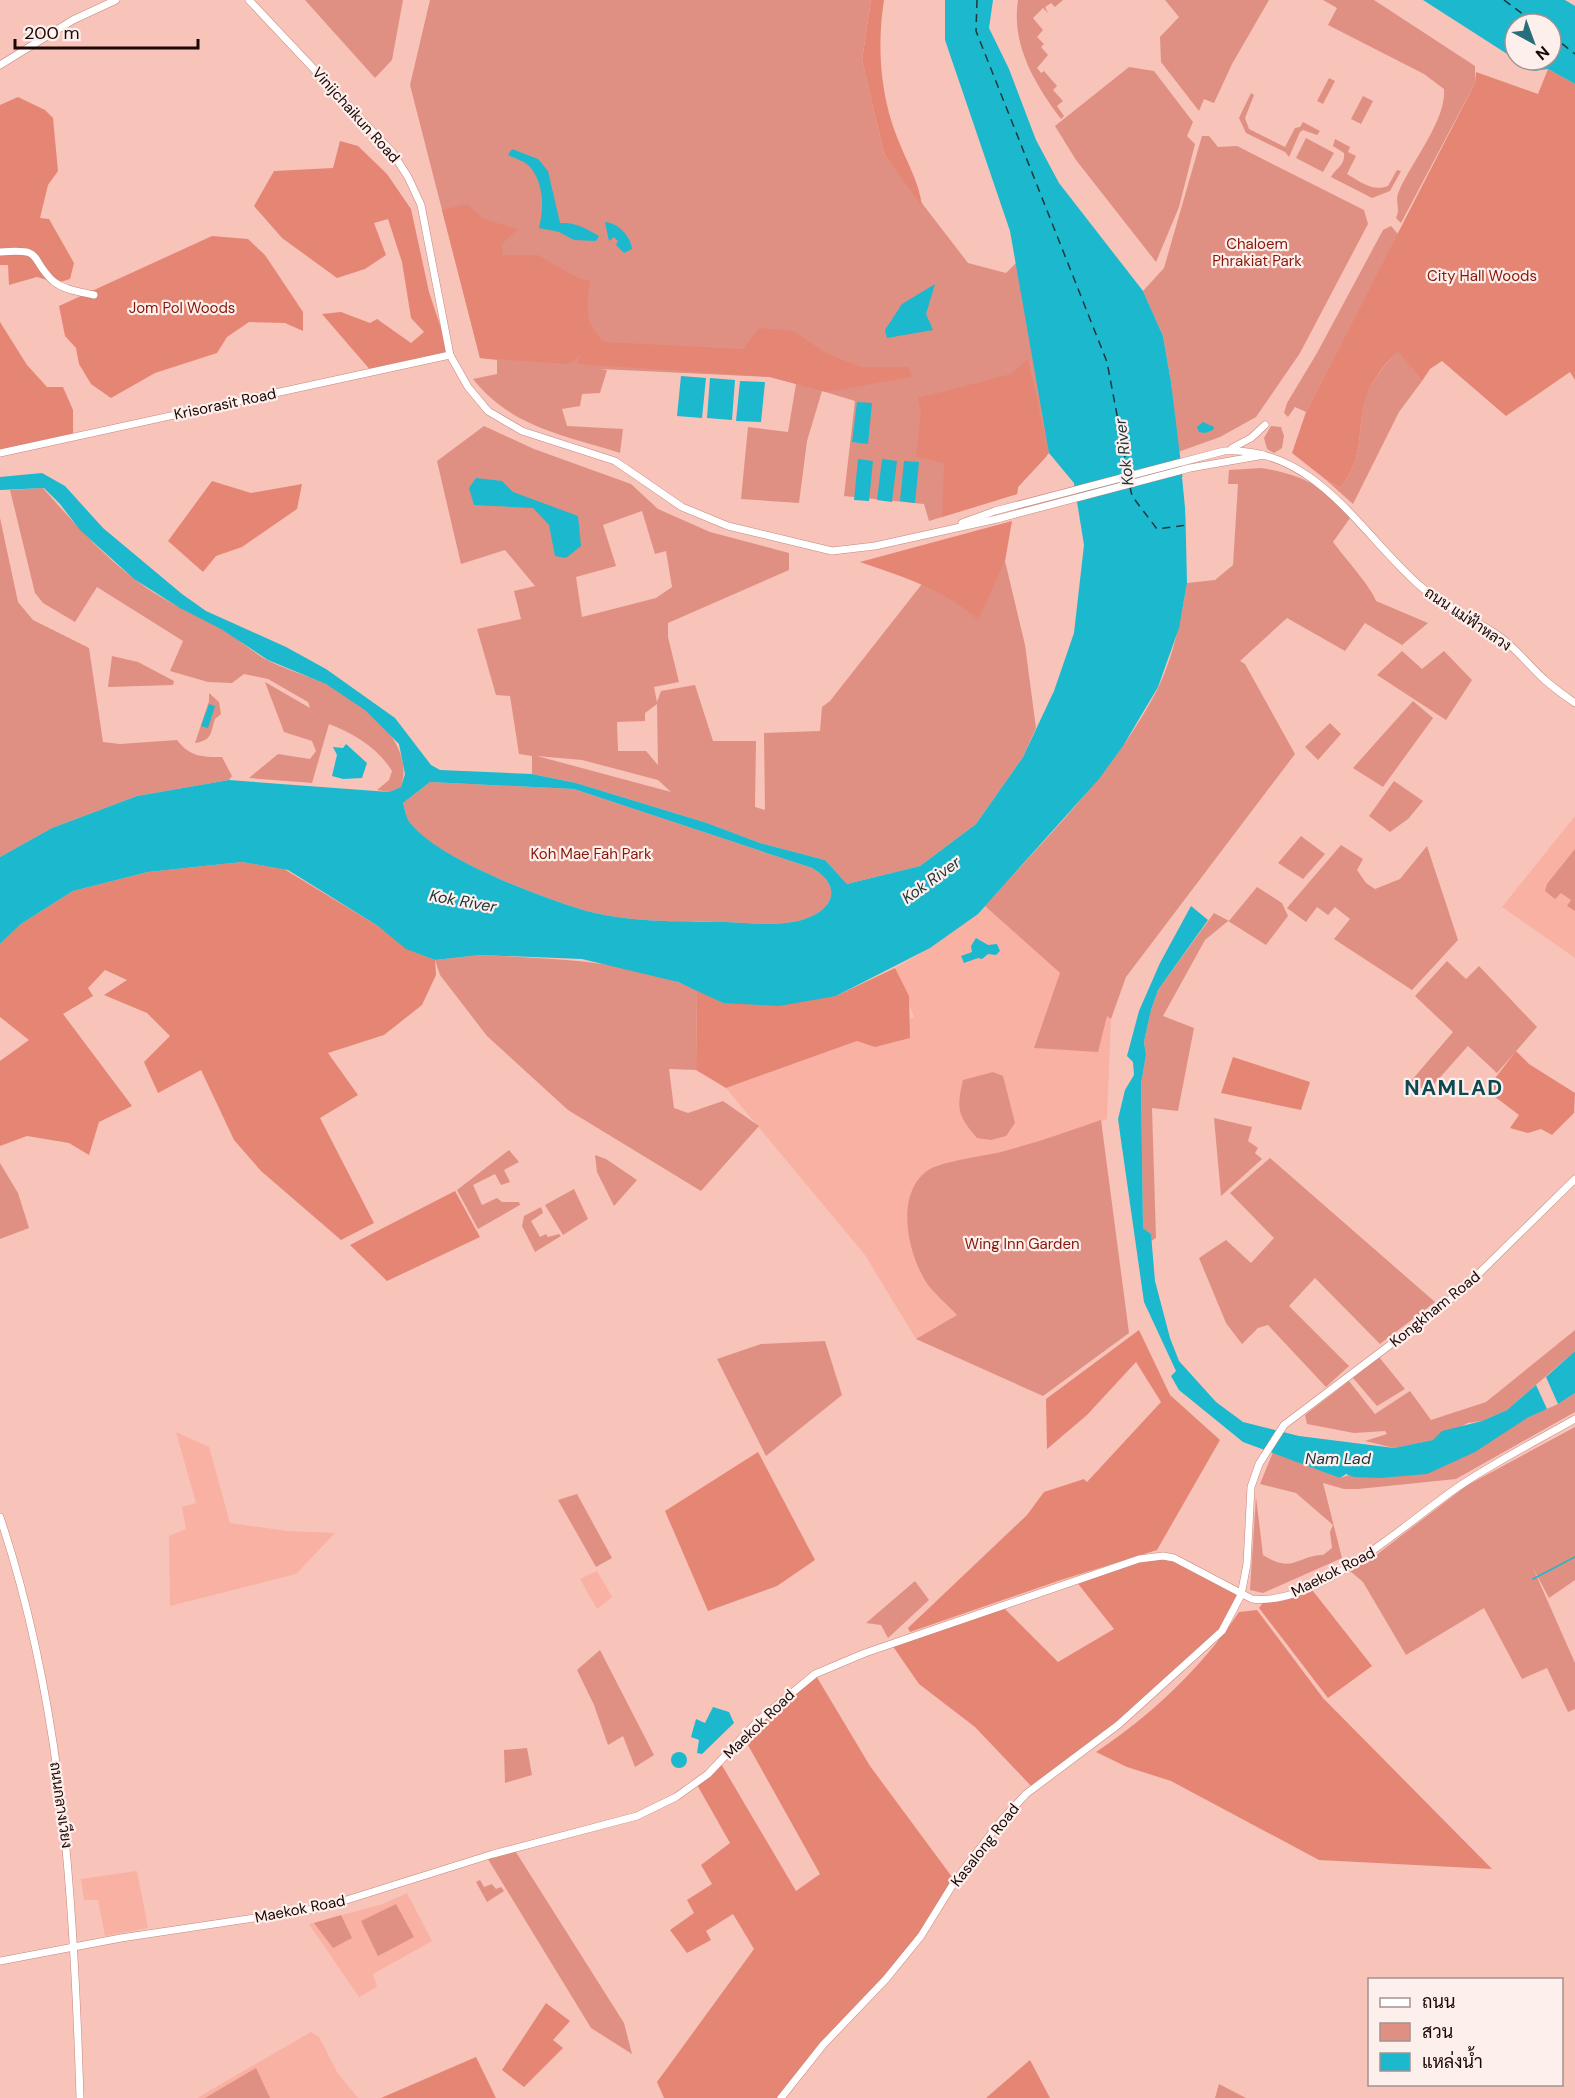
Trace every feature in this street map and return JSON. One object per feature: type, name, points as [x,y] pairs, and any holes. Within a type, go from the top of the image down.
[{"type":"street","points":[[0,65],[73,20],[116,0]]},
{"type":"street","name":"Vinijchaikun Road","points":[[249,0],[392,152],[408,177],[421,205],[450,355],[468,387],[488,411],[499,420],[522,431],[615,460],[682,507],[728,526],[832,551],[875,546],[940,531]]},
{"type":"street","points":[[0,252],[30,252],[36,256],[53,280],[68,289],[94,295]]},
{"type":"street","name":"Krisorasit Road","points":[[0,453],[450,355]]},
{"type":"street","points":[[1224,451],[1251,438],[1265,425]]},
{"type":"street","points":[[940,531],[995,511],[1188,459],[1224,451],[1242,450],[1264,455],[1324,486],[1350,510],[1420,586],[1453,610],[1501,637],[1546,682],[1575,703]]},
{"type":"street","points":[[940,531],[997,519],[1190,468],[1264,455]]},
{"type":"street","name":"Kongkham Road","points":[[1242,1594],[1248,1564],[1248,1510],[1251,1487],[1259,1464],[1284,1425],[1460,1292],[1575,1179]]},
{"type":"street","name":"Maekok Road","points":[[0,1961],[321,1908],[493,1854],[637,1816],[676,1797],[708,1774],[759,1720],[815,1674],[865,1653],[1138,1559],[1157,1556],[1174,1558],[1252,1599],[1275,1599],[1309,1587],[1381,1547],[1467,1481],[1575,1419]]},
{"type":"street","name":"ถนนกลางเวียง","points":[[0,1517],[17,1567],[49,1717],[64,1805],[75,1947],[80,2098]]},
{"type":"street","name":"Kasalong Road","points":[[781,2098],[819,2049],[850,2014],[886,1979],[921,1936],[955,1881],[1011,1809],[1026,1794],[1118,1725],[1209,1644],[1221,1630],[1242,1594]]},
{"type":"shaded area","points":[[1575,816],[1575,958],[1502,907]]},
{"type":"shaded area","points":[[985,906],[1111,1019],[1107,1119],[1031,1144],[957,1315],[916,1339],[865,1255],[726,1088],[857,1041],[914,1017],[895,968],[930,948]]},
{"type":"shaded area","points":[[176,1432],[209,1447],[230,1523],[287,1531],[335,1533],[296,1574],[170,1606],[169,1536],[186,1529],[182,1507],[196,1503]]},
{"type":"shaded area","points":[[597,1571],[612,1597],[597,1609],[580,1579]]},
{"type":"shaded area","points":[[137,1871],[148,1928],[105,1936],[98,1900],[84,1900],[81,1879]]},
{"type":"shaded area","points":[[407,1893],[432,1941],[373,1974],[377,1987],[359,1997],[309,1924],[383,1904]]},
{"type":"shaded area","points":[[311,2032],[319,2037],[337,2072],[358,2098],[197,2098]]},
{"type":"green space","points":[[305,0],[403,0],[392,60],[375,78]]},
{"type":"green space","points":[[430,0],[871,0],[862,60],[884,154],[968,263],[1006,273],[1016,263],[1028,305],[1063,375],[1078,511],[1074,482],[1045,446],[1047,456],[1018,487],[1017,494],[929,521],[924,504],[844,496],[855,401],[822,391],[807,441],[799,503],[741,499],[748,427],[788,432],[796,384],[770,377],[600,369],[607,370],[600,393],[582,394],[580,406],[562,409],[567,426],[623,429],[620,453],[540,428],[505,409],[488,396],[473,379],[497,374],[497,360],[480,358],[410,85]]},
{"type":"green space","points":[[871,0],[884,0],[881,52],[887,104],[891,121],[915,180],[922,206],[884,154],[862,60]]},
{"type":"green space","points":[[1018,0],[1063,0],[1055,7],[1051,3],[1045,7],[1048,13],[1043,8],[1033,18],[1043,30],[1037,37],[1044,44],[1041,47],[1048,55],[1037,68],[1041,73],[1044,71],[1057,86],[1053,90],[1063,101],[1057,106],[1064,116],[1061,119],[1042,92],[1027,63],[1018,33]]},
{"type":"green space","points":[[1165,0],[1269,0],[1232,64],[1214,103],[1204,99],[1199,111],[1161,62],[1160,37],[1179,17]]},
{"type":"green space","points":[[1323,0],[1374,0],[1475,66],[1475,83],[1401,223],[1396,218],[1398,195],[1440,114],[1444,89],[1424,74],[1328,25],[1337,8]]},
{"type":"green space","points":[[1129,67],[1154,71],[1193,122],[1187,136],[1195,144],[1179,207],[1156,262],[1076,160],[1055,126]]},
{"type":"green space","name":"City Hall Woods","points":[[1476,72],[1538,94],[1547,72],[1553,72],[1575,84],[1575,380],[1570,372],[1506,416],[1442,361],[1430,369],[1422,381],[1398,351],[1378,374],[1367,394],[1362,413],[1357,456],[1348,477],[1340,488],[1292,453],[1306,412],[1475,83]]},
{"type":"green space","points":[[1329,78],[1335,81],[1323,104],[1317,101]]},
{"type":"green space","points":[[1251,93],[1254,95],[1245,118],[1249,129],[1285,147],[1295,128],[1300,127],[1303,122],[1320,131],[1317,135],[1303,130],[1300,132],[1289,157],[1285,152],[1246,133],[1239,118]]},
{"type":"green space","points":[[1363,96],[1373,101],[1361,124],[1351,119]]},
{"type":"green space","points":[[18,97],[45,110],[53,118],[58,171],[48,185],[40,218],[49,219],[74,263],[70,279],[57,283],[37,277],[9,285],[8,265],[0,265],[0,105]]},
{"type":"green space","name":"Chaloem Phrakiat Park","points":[[1202,136],[1209,136],[1218,147],[1237,146],[1364,210],[1368,224],[1300,353],[1256,417],[1220,437],[1178,452],[1171,382],[1163,336],[1143,291],[1164,268]]},
{"type":"green space","points":[[1306,138],[1334,153],[1323,172],[1296,158]]},
{"type":"green space","points":[[1335,139],[1350,147],[1348,152],[1356,156],[1347,174],[1367,185],[1377,188],[1388,186],[1397,170],[1401,171],[1390,191],[1372,198],[1331,177],[1342,164],[1344,157],[1344,153],[1333,146]]},
{"type":"green space","points":[[340,141],[358,146],[387,174],[411,209],[429,292],[450,355],[372,372],[322,314],[341,312],[370,323],[377,319],[411,343],[424,332],[411,318],[402,262],[388,219],[374,223],[386,255],[365,269],[337,278],[282,238],[254,206],[274,171],[333,168]]},
{"type":"green space","points":[[468,205],[484,219],[518,229],[502,244],[502,255],[538,255],[578,278],[590,281],[588,314],[593,329],[605,342],[743,349],[759,328],[793,331],[826,353],[861,367],[908,367],[912,377],[826,392],[770,377],[577,364],[581,354],[569,364],[480,358],[442,210]]},
{"type":"green space","points":[[1391,226],[1398,234],[1306,412],[1295,407],[1288,417],[1284,413],[1287,403],[1317,353],[1383,230]]},
{"type":"green space","name":"Jom Pol Woods","points":[[212,236],[248,239],[265,255],[303,312],[303,331],[285,323],[249,322],[227,337],[217,353],[155,373],[111,398],[91,384],[79,364],[76,348],[65,336],[59,306]]},
{"type":"green space","points":[[0,322],[27,365],[47,387],[63,387],[73,410],[73,437],[0,453]]},
{"type":"green space","points":[[1398,350],[1422,381],[1399,412],[1353,504],[1325,479],[1340,488],[1348,477],[1357,456],[1362,413],[1367,394],[1388,361]]},
{"type":"green space","points":[[1028,359],[1049,453],[1018,487],[1017,494],[942,517],[944,463],[916,457],[921,413],[918,398],[1011,374]]},
{"type":"green space","points":[[484,426],[534,449],[631,484],[658,509],[710,532],[789,553],[789,570],[668,623],[668,637],[679,682],[654,687],[657,702],[661,691],[695,685],[713,741],[756,741],[755,807],[765,810],[764,733],[820,731],[822,707],[830,701],[922,584],[943,594],[992,585],[1005,561],[1025,645],[1036,728],[1023,757],[976,824],[920,866],[847,884],[825,860],[760,843],[707,823],[576,783],[532,774],[532,756],[519,754],[510,696],[496,695],[477,629],[521,619],[514,591],[535,586],[505,550],[461,564],[437,461]],"holes":[[[642,511],[655,554],[666,551],[672,587],[656,598],[582,617],[576,577],[616,566],[603,525]],[[657,704],[658,765],[646,751],[618,751],[617,722],[645,721],[645,713]],[[537,756],[582,760],[658,780],[671,792]]]},
{"type":"green space","points":[[1271,426],[1281,427],[1284,436],[1282,448],[1274,453],[1267,449],[1264,438]]},
{"type":"green space","points":[[1262,468],[1301,479],[1330,497],[1350,518],[1333,542],[1364,581],[1376,601],[1428,623],[1402,645],[1365,623],[1345,651],[1287,618],[1240,661],[1245,664],[1295,754],[1126,977],[1111,1019],[1107,1016],[1098,1052],[1034,1048],[1060,973],[985,906],[1079,802],[1122,747],[1141,718],[1158,688],[1173,650],[1187,583],[1215,580],[1233,565],[1238,484],[1228,484],[1229,470]]},
{"type":"green space","points":[[212,481],[251,493],[302,484],[297,509],[242,547],[216,556],[203,572],[168,541]]},
{"type":"green space","points":[[43,488],[97,547],[143,586],[220,628],[269,661],[324,683],[354,700],[369,712],[382,724],[400,754],[404,770],[401,787],[389,792],[377,790],[389,780],[392,771],[387,763],[365,743],[329,724],[312,783],[249,778],[278,754],[310,759],[316,751],[312,741],[284,732],[265,682],[310,708],[308,702],[268,679],[244,674],[232,683],[208,682],[170,671],[183,641],[97,587],[75,622],[43,603],[35,593],[10,490]]},
{"type":"green space","points":[[0,518],[18,602],[33,620],[89,648],[103,742],[120,744],[177,740],[187,750],[197,755],[222,757],[232,776],[229,780],[137,796],[52,828],[0,857]]},
{"type":"green space","points":[[1012,521],[1005,561],[978,620],[937,592],[860,562]]},
{"type":"green space","points":[[1402,651],[1422,669],[1444,651],[1472,680],[1446,720],[1377,675]]},
{"type":"green space","points":[[112,656],[138,662],[174,681],[173,685],[108,687]]},
{"type":"green space","points":[[209,693],[219,702],[221,714],[215,719],[208,738],[195,743],[209,701]]},
{"type":"green space","points":[[1413,701],[1433,718],[1383,787],[1353,768]]},
{"type":"green space","points":[[1330,723],[1341,734],[1318,760],[1305,747]]},
{"type":"green space","points":[[1394,781],[1423,801],[1408,819],[1390,832],[1369,816]]},
{"type":"green space","name":"Koh Mae Fah Park","points":[[430,782],[574,789],[812,868],[829,884],[830,899],[819,912],[789,923],[670,921],[597,914],[539,895],[489,874],[442,850],[424,837],[410,824],[403,803]]},
{"type":"green space","points":[[1301,836],[1325,854],[1303,879],[1278,863]]},
{"type":"green space","points":[[1341,845],[1363,859],[1357,870],[1366,883],[1375,889],[1400,879],[1427,846],[1458,940],[1412,990],[1334,939],[1350,919],[1335,907],[1328,915],[1317,907],[1306,922],[1287,908]]},
{"type":"green space","points":[[1575,849],[1575,911],[1567,906],[1571,900],[1561,893],[1555,899],[1545,891],[1547,884]]},
{"type":"green space","points":[[242,862],[284,869],[378,926],[410,950],[435,960],[436,975],[422,1005],[384,1035],[328,1053],[358,1095],[320,1118],[374,1223],[341,1240],[261,1171],[234,1140],[201,1070],[158,1093],[144,1062],[170,1036],[147,1013],[104,995],[127,980],[105,970],[88,988],[93,996],[63,1014],[132,1106],[99,1122],[89,1155],[69,1143],[27,1136],[0,1146],[0,1061],[29,1040],[0,1017],[0,944],[21,924],[73,891],[148,872]]},
{"type":"green space","points":[[1257,887],[1282,903],[1288,916],[1266,945],[1228,921],[1205,940],[1163,1016],[1194,1028],[1178,1111],[1152,1108],[1156,1238],[1151,1241],[1151,1234],[1143,1228],[1141,1084],[1146,1055],[1144,1042],[1151,1010],[1158,990],[1214,913],[1229,921]]},
{"type":"green space","points":[[480,955],[591,962],[618,966],[645,972],[697,990],[696,1070],[669,1069],[674,1108],[688,1113],[723,1101],[759,1126],[701,1191],[568,1110],[487,1036],[440,975],[435,960]]},
{"type":"green space","points":[[1447,961],[1466,979],[1479,966],[1537,1027],[1497,1073],[1468,1046],[1427,1092],[1411,1081],[1453,1032],[1415,996]]},
{"type":"green space","points":[[895,968],[909,996],[910,1038],[875,1047],[857,1041],[726,1088],[696,1070],[697,990],[723,1003],[836,996]]},
{"type":"green space","points":[[1516,1051],[1529,1064],[1575,1093],[1574,1113],[1552,1135],[1541,1129],[1528,1133],[1510,1128],[1519,1115],[1486,1090]]},
{"type":"green space","points":[[1233,1057],[1310,1082],[1301,1110],[1221,1093]]},
{"type":"green space","points":[[993,1072],[1003,1076],[1015,1123],[1006,1136],[991,1140],[977,1138],[962,1118],[959,1105],[963,1080]]},
{"type":"green space","points":[[1214,1118],[1252,1127],[1248,1141],[1258,1148],[1255,1153],[1262,1159],[1221,1196]]},
{"type":"green space","name":"Wing Inn Garden","points":[[1101,1120],[1129,1333],[1043,1396],[916,1339],[957,1315],[926,1282],[909,1239],[908,1207],[919,1179],[936,1166],[997,1153]]},
{"type":"green space","points":[[509,1150],[519,1162],[504,1170],[510,1182],[501,1185],[495,1174],[473,1185],[482,1205],[497,1198],[502,1202],[519,1202],[520,1205],[478,1229],[457,1190]]},
{"type":"green space","points":[[595,1155],[606,1159],[637,1180],[614,1206],[597,1172]]},
{"type":"green space","points":[[1270,1158],[1435,1302],[1380,1344],[1315,1278],[1289,1306],[1349,1366],[1326,1387],[1268,1325],[1258,1328],[1242,1344],[1226,1323],[1199,1258],[1226,1240],[1251,1263],[1274,1238],[1230,1193]]},
{"type":"green space","points":[[0,1163],[18,1193],[29,1228],[0,1239]]},
{"type":"green space","points":[[574,1189],[588,1219],[563,1235],[545,1205]]},
{"type":"green space","points":[[455,1191],[480,1237],[387,1281],[350,1245]]},
{"type":"green space","points":[[541,1207],[543,1213],[531,1221],[540,1237],[546,1234],[548,1237],[559,1234],[561,1236],[535,1252],[522,1226],[524,1216]]},
{"type":"green space","points":[[1139,1330],[1170,1395],[1220,1440],[1157,1550],[910,1632],[908,1628],[1027,1515],[1044,1492],[1084,1479],[1087,1482],[1161,1402],[1136,1362],[1087,1415],[1047,1449],[1046,1399]]},
{"type":"green space","points":[[1575,1330],[1575,1351],[1507,1410],[1482,1421],[1468,1423],[1434,1440],[1394,1448],[1365,1441],[1387,1434],[1385,1431],[1354,1433],[1307,1424],[1305,1415],[1349,1381],[1375,1414],[1410,1391],[1431,1420],[1486,1402]]},
{"type":"green space","points":[[825,1341],[842,1395],[766,1456],[717,1359],[761,1344]]},
{"type":"green space","points":[[1379,1357],[1405,1389],[1377,1406],[1353,1378]]},
{"type":"green space","points":[[1575,1393],[1575,1412],[1456,1479],[1358,1489],[1344,1489],[1323,1483],[1342,1558],[1263,1593],[1250,1590],[1256,1497],[1263,1555],[1286,1564],[1323,1555],[1332,1548],[1330,1532],[1333,1525],[1296,1493],[1260,1484],[1273,1452],[1340,1478],[1527,1418],[1558,1404]]},
{"type":"green space","points":[[1575,1427],[1575,1580],[1549,1598],[1533,1568],[1575,1663],[1575,1709],[1568,1712],[1547,1668],[1522,1679],[1484,1608],[1406,1655],[1363,1582],[1350,1571],[1371,1559],[1466,1486]]},
{"type":"green space","points":[[758,1452],[815,1560],[777,1586],[708,1611],[665,1511]]},
{"type":"green space","points":[[577,1494],[612,1558],[596,1567],[558,1500]]},
{"type":"green space","points":[[1142,1558],[1178,1560],[1241,1595],[1222,1631],[1155,1694],[1033,1788],[975,1727],[919,1684],[892,1645],[1002,1606],[1058,1662],[1114,1629],[1075,1580]]},
{"type":"green space","points":[[915,1581],[929,1600],[888,1638],[881,1625],[866,1623]]},
{"type":"green space","points":[[1309,1586],[1372,1666],[1328,1698],[1259,1608],[1265,1600]]},
{"type":"green space","points":[[1257,1610],[1323,1698],[1492,1869],[1319,1860],[1171,1781],[1127,1767],[1096,1752],[1117,1738],[1175,1689],[1209,1652],[1239,1612]]},
{"type":"green space","points":[[600,1650],[654,1755],[635,1767],[623,1736],[608,1745],[594,1705],[577,1670]]},
{"type":"green space","points":[[815,1674],[870,1766],[955,1881],[921,1936],[855,2009],[786,2098],[664,2098],[657,2082],[754,1949],[733,1914],[706,1931],[711,1940],[687,1953],[670,1930],[694,1913],[687,1900],[712,1884],[701,1865],[730,1843],[696,1783],[720,1762],[796,1891],[820,1874],[744,1738]]},
{"type":"green space","points":[[527,1748],[532,1775],[505,1783],[504,1750]]},
{"type":"green space","points":[[514,1849],[624,2023],[632,2054],[591,2028],[486,1856]]},
{"type":"green space","points":[[480,1880],[484,1887],[492,1884],[496,1889],[501,1887],[504,1891],[487,1902],[476,1882]]},
{"type":"green space","points":[[396,1904],[414,1937],[378,1956],[361,1921]]},
{"type":"green space","points":[[341,1915],[352,1938],[333,1948],[314,1923]]},
{"type":"green space","points":[[546,2003],[570,2021],[553,2040],[563,2048],[524,2087],[502,2070]]},
{"type":"green space","points":[[476,2057],[496,2098],[381,2098]]},
{"type":"green space","points":[[1030,2060],[1050,2098],[986,2098]]},
{"type":"green space","points":[[256,2068],[270,2098],[205,2098]]},
{"type":"green space","points":[[1219,2084],[1246,2098],[1215,2098]]},
{"type":"water","name":"Kok River","points":[[945,0],[993,0],[989,28],[1009,69],[1036,140],[1059,183],[1143,291],[1163,336],[1185,497],[1187,583],[1179,628],[1158,687],[1123,746],[1099,779],[978,914],[930,948],[836,996],[779,1006],[723,1003],[678,982],[582,959],[480,955],[435,960],[406,949],[378,926],[288,870],[242,862],[148,872],[73,891],[21,924],[0,944],[0,857],[52,828],[137,796],[229,780],[389,792],[401,787],[405,774],[399,744],[365,710],[326,684],[268,660],[221,629],[180,608],[134,579],[80,530],[44,488],[0,490],[0,477],[42,473],[65,486],[103,528],[182,594],[206,611],[286,647],[326,669],[395,718],[431,765],[440,770],[532,774],[576,783],[707,823],[760,843],[825,860],[847,884],[920,866],[976,824],[1023,757],[1054,691],[1074,633],[1084,545],[1074,483],[1049,453],[1010,231],[945,40]],"holes":[[[430,782],[574,789],[812,868],[829,884],[830,899],[826,906],[809,917],[780,923],[652,920],[597,914],[515,885],[443,850],[424,837],[411,824],[403,803]]]},
{"type":"water","points":[[1423,0],[1565,0],[1575,6],[1575,84],[1553,72],[1563,72],[1563,12],[1503,12],[1503,51]]},
{"type":"water","points":[[512,149],[538,159],[548,171],[560,223],[571,223],[585,228],[599,236],[596,241],[574,240],[559,232],[539,228],[542,196],[538,181],[528,165],[508,155]]},
{"type":"water","points":[[605,222],[623,231],[632,249],[624,253],[616,245],[618,241],[614,237],[609,241]]},
{"type":"water","points":[[935,284],[926,314],[933,330],[887,338],[885,330],[902,304]]},
{"type":"water","points":[[681,376],[706,378],[702,418],[677,416]]},
{"type":"water","points":[[710,378],[735,380],[732,420],[707,418]]},
{"type":"water","points":[[740,381],[765,382],[761,422],[736,421]]},
{"type":"water","points":[[857,402],[872,403],[868,444],[852,442]]},
{"type":"water","points":[[1203,422],[1214,427],[1213,430],[1205,433],[1199,432],[1197,427]]},
{"type":"water","points":[[858,459],[873,461],[869,501],[854,500]]},
{"type":"water","points":[[882,459],[897,461],[892,502],[877,500]]},
{"type":"water","points":[[904,461],[919,462],[915,503],[900,501]]},
{"type":"water","points":[[476,478],[502,481],[513,492],[578,516],[581,546],[566,558],[555,556],[549,525],[533,508],[474,505],[469,488]]},
{"type":"water","points":[[209,704],[215,706],[208,728],[201,726]]},
{"type":"water","points":[[346,744],[367,763],[362,778],[343,779],[332,776],[337,755],[333,747],[343,748]]},
{"type":"water","name":"Nam Lad","points":[[1191,906],[1208,920],[1158,990],[1144,1042],[1146,1055],[1141,1084],[1143,1228],[1151,1234],[1155,1281],[1170,1338],[1179,1361],[1216,1402],[1243,1422],[1299,1436],[1394,1448],[1433,1440],[1442,1431],[1482,1421],[1507,1410],[1536,1385],[1547,1409],[1527,1418],[1475,1452],[1427,1474],[1379,1478],[1354,1477],[1346,1474],[1340,1478],[1243,1442],[1179,1390],[1171,1376],[1176,1371],[1144,1302],[1118,1119],[1125,1090],[1134,1075],[1133,1062],[1127,1056],[1139,1011],[1160,963]]},
{"type":"water","points":[[976,938],[988,945],[997,944],[1000,951],[996,955],[988,954],[982,959],[978,958],[964,963],[961,956],[972,952],[971,946]]},
{"type":"water","points":[[1575,1351],[1575,1393],[1558,1404],[1546,1377]]},
{"type":"water","points":[[713,1707],[729,1712],[734,1723],[702,1754],[697,1753],[699,1740],[691,1737],[696,1719],[705,1723]]},
{"type":"water","points":[[679,1752],[687,1760],[679,1768],[671,1760]]},
{"type":"pier","points":[[1185,476],[1191,538],[1190,582],[1187,583],[1188,538],[1182,477]]},
{"type":"waterway","points":[[1533,1579],[1575,1557]]},
{"type":"ferry route","points":[[977,0],[976,31],[1107,362],[1128,473]]},
{"type":"ferry route","points":[[1504,0],[1520,12]]},
{"type":"ferry route","points":[[1563,44],[1575,54]]},
{"type":"ferry route","points":[[1130,487],[1132,496],[1157,529],[1187,525]]},
{"type":"district","name":"NAMLAD","points":[[1454,1088]]}]
